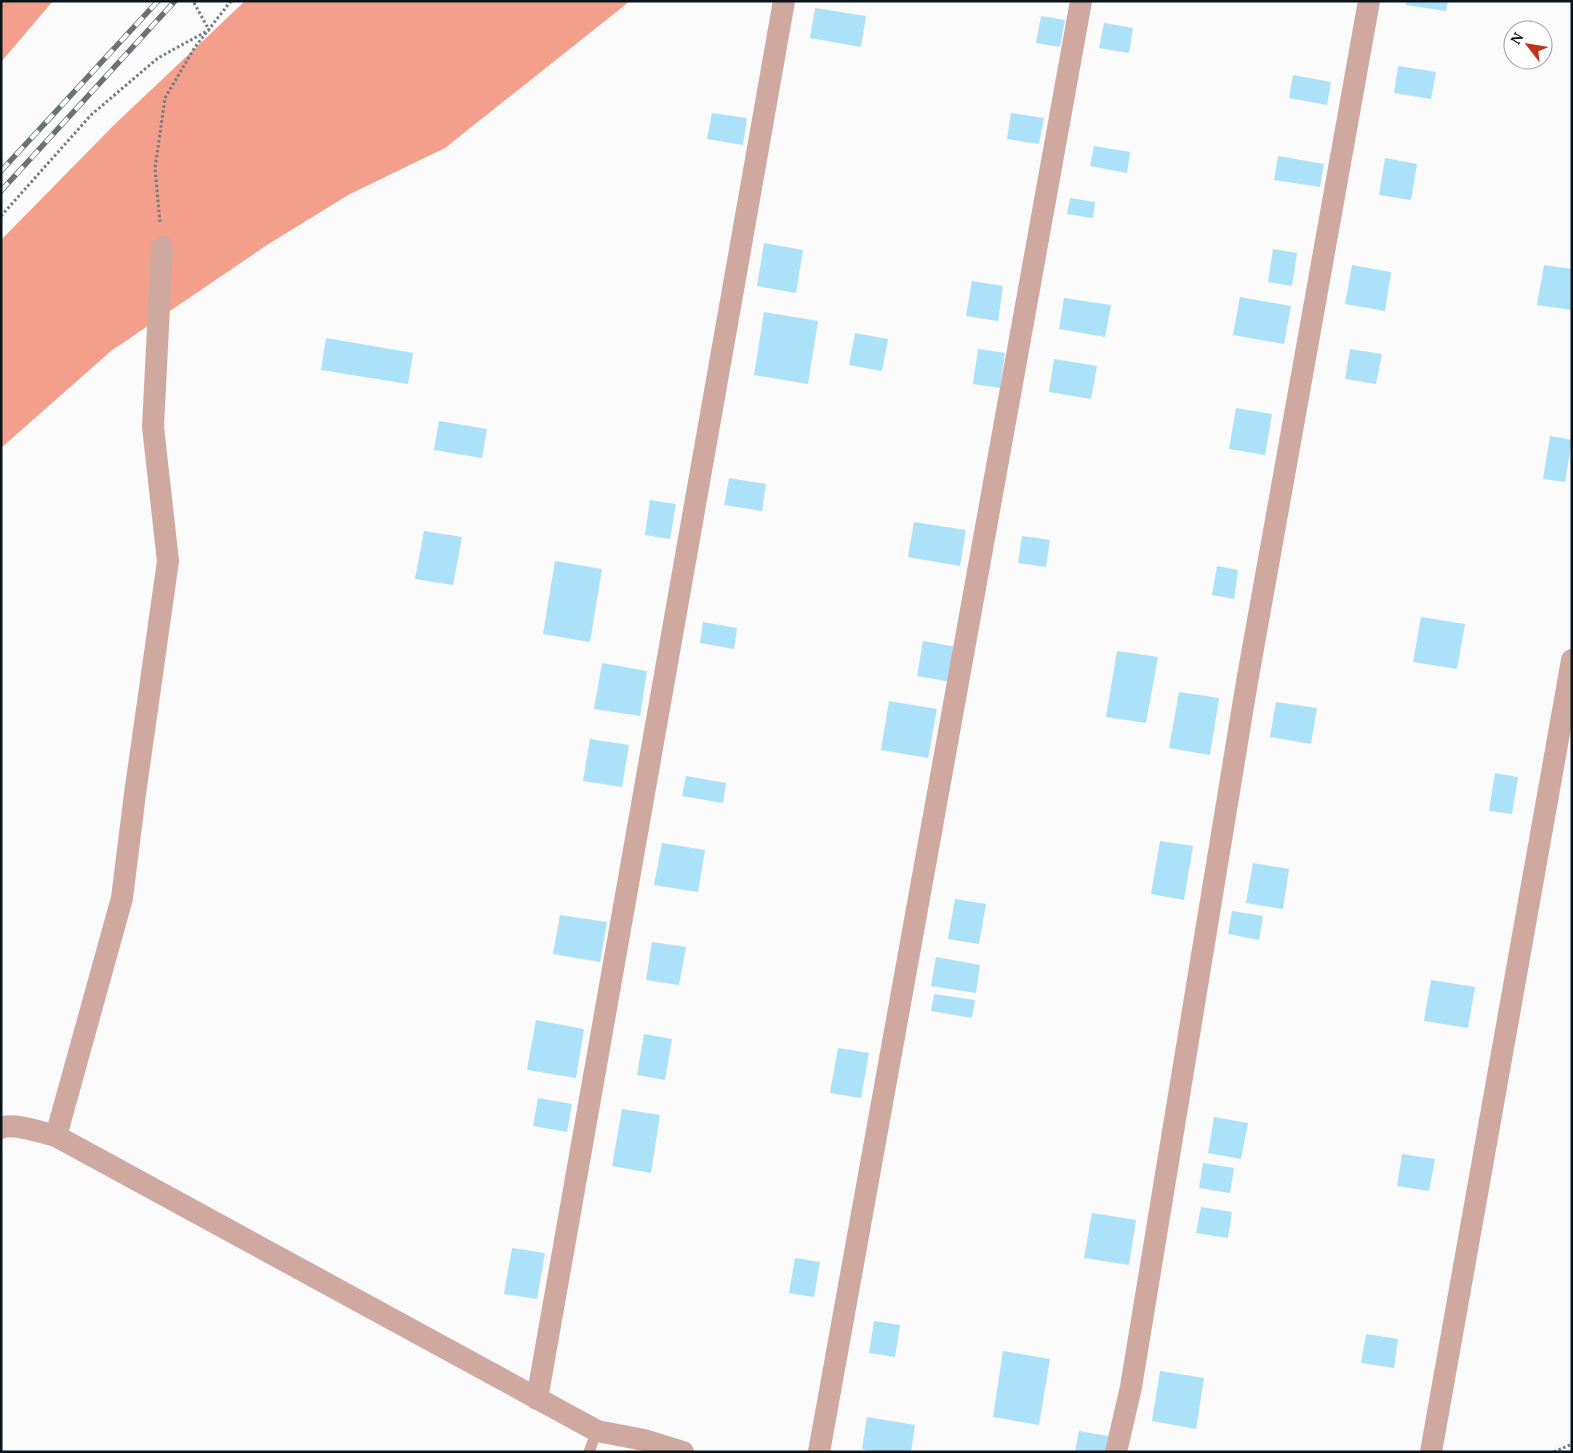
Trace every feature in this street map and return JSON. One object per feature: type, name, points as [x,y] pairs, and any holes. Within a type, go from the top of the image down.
[{"type":"street","points":[[538,1399],[784,1]]},
{"type":"street","points":[[819,1452],[1081,1]]},
{"type":"street","points":[[1116,1452],[1131,1387],[1247,682],[1369,1]]},
{"type":"street","points":[[56,1136],[122,898],[168,562],[153,427],[162,247]]},
{"type":"street","points":[[1431,1452],[1569,693],[1572,660]]},
{"type":"street","points":[[1,1128],[5,1126],[28,1129],[56,1136],[597,1431],[644,1440],[683,1452]]},
{"type":"lane","points":[[588,1452],[597,1431]]},
{"type":"path","points":[[193,1],[209,30]]},
{"type":"path","points":[[162,247],[155,169],[165,98],[195,48],[230,1]]},
{"type":"path","points":[[1,216],[91,115],[158,58],[209,30]]},
{"type":"path","points":[[1554,1452],[1572,1444]]},
{"type":"shaded area","points":[[1,1],[53,1],[1,62]]},
{"type":"shaded area","points":[[245,1],[630,1],[445,148],[350,194],[270,243],[111,351],[1,448],[1,240],[114,125]]},
{"type":"building","points":[[1406,1],[1448,1],[1446,11],[1406,5]]},
{"type":"building","points":[[815,8],[866,16],[861,47],[810,38]]},
{"type":"building","points":[[1041,16],[1065,20],[1060,47],[1036,43]]},
{"type":"building","points":[[1104,23],[1133,28],[1129,53],[1099,48]]},
{"type":"building","points":[[1398,66],[1436,72],[1431,99],[1394,93]]},
{"type":"building","points":[[1293,75],[1331,82],[1327,105],[1289,98]]},
{"type":"building","points":[[712,113],[747,118],[743,145],[707,139]]},
{"type":"building","points":[[1011,113],[1044,118],[1039,144],[1007,139]]},
{"type":"building","points":[[1094,146],[1130,152],[1127,173],[1090,166]]},
{"type":"building","points":[[1278,156],[1324,164],[1320,187],[1274,180]]},
{"type":"building","points":[[1385,158],[1417,164],[1411,200],[1379,195]]},
{"type":"building","points":[[1070,198],[1095,202],[1093,218],[1067,214]]},
{"type":"building","points":[[764,243],[803,250],[796,293],[757,286]]},
{"type":"building","points":[[1273,249],[1297,253],[1292,286],[1268,282]]},
{"type":"building","points":[[1352,265],[1391,272],[1385,311],[1345,304]]},
{"type":"building","points":[[1544,265],[1572,269],[1572,310],[1537,305]]},
{"type":"building","points":[[972,281],[1003,286],[998,321],[966,316]]},
{"type":"building","points":[[1240,297],[1291,306],[1284,344],[1233,335]]},
{"type":"building","points":[[1064,298],[1111,305],[1105,337],[1059,329]]},
{"type":"building","points":[[764,312],[818,321],[808,384],[754,375]]},
{"type":"building","points":[[855,333],[888,339],[882,371],[849,365]]},
{"type":"building","points":[[326,338],[413,353],[408,384],[321,370]]},
{"type":"building","points":[[978,349],[1005,353],[1000,388],[973,384]]},
{"type":"building","points":[[1350,349],[1382,354],[1376,384],[1345,379]]},
{"type":"building","points":[[1054,359],[1097,366],[1091,399],[1049,392]]},
{"type":"building","points":[[1236,408],[1272,414],[1265,455],[1229,449]]},
{"type":"building","points":[[439,421],[487,429],[482,458],[434,450]]},
{"type":"building","points":[[1550,436],[1572,440],[1565,482],[1543,479]]},
{"type":"building","points":[[729,478],[766,484],[762,511],[724,505]]},
{"type":"building","points":[[650,500],[676,504],[670,539],[645,535]]},
{"type":"building","points":[[914,522],[966,530],[960,566],[908,557]]},
{"type":"building","points":[[424,531],[462,537],[453,585],[415,579]]},
{"type":"building","points":[[1022,536],[1050,540],[1046,567],[1018,563]]},
{"type":"building","points":[[555,561],[602,569],[590,642],[543,634]]},
{"type":"building","points":[[1217,566],[1238,570],[1234,599],[1212,595]]},
{"type":"building","points":[[1421,617],[1465,624],[1457,669],[1413,662]]},
{"type":"building","points":[[703,622],[737,628],[734,649],[700,643]]},
{"type":"building","points":[[923,641],[957,647],[951,682],[917,676]]},
{"type":"building","points":[[1117,651],[1158,657],[1146,723],[1106,717]]},
{"type":"building","points":[[602,663],[647,671],[640,716],[594,709]]},
{"type":"building","points":[[1179,692],[1219,698],[1210,755],[1169,748]]},
{"type":"building","points":[[889,701],[937,709],[928,758],[881,750]]},
{"type":"building","points":[[1276,702],[1317,708],[1311,744],[1270,737]]},
{"type":"building","points":[[590,739],[629,745],[622,787],[583,781]]},
{"type":"building","points":[[1495,773],[1518,777],[1512,814],[1489,811]]},
{"type":"building","points":[[686,776],[726,783],[723,803],[682,796]]},
{"type":"building","points":[[1160,841],[1193,846],[1184,900],[1151,894]]},
{"type":"building","points":[[662,843],[705,850],[698,892],[654,885]]},
{"type":"building","points":[[1253,863],[1289,869],[1283,909],[1246,903]]},
{"type":"building","points":[[955,899],[986,904],[979,944],[948,939]]},
{"type":"building","points":[[1232,911],[1263,916],[1259,940],[1228,934]]},
{"type":"building","points":[[560,915],[607,922],[600,962],[553,954]]},
{"type":"building","points":[[652,942],[686,947],[679,985],[646,980]]},
{"type":"building","points":[[936,957],[980,965],[976,993],[931,986]]},
{"type":"building","points":[[1431,980],[1475,987],[1468,1028],[1424,1021]]},
{"type":"building","points":[[934,994],[975,1000],[972,1018],[931,1011]]},
{"type":"building","points":[[536,1020],[584,1029],[576,1078],[527,1070]]},
{"type":"building","points":[[644,1034],[672,1039],[665,1080],[637,1075]]},
{"type":"building","points":[[838,1048],[869,1053],[861,1098],[830,1093]]},
{"type":"building","points":[[538,1098],[572,1104],[567,1132],[533,1126]]},
{"type":"building","points":[[622,1109],[660,1115],[651,1173],[612,1166]]},
{"type":"building","points":[[1214,1117],[1248,1123],[1241,1159],[1208,1153]]},
{"type":"building","points":[[1402,1154],[1435,1159],[1429,1191],[1397,1186]]},
{"type":"building","points":[[1203,1163],[1234,1168],[1230,1193],[1199,1188]]},
{"type":"building","points":[[1201,1207],[1232,1212],[1228,1238],[1196,1233]]},
{"type":"building","points":[[1092,1213],[1136,1220],[1129,1265],[1084,1258]]},
{"type":"building","points":[[512,1248],[545,1253],[537,1299],[504,1294]]},
{"type":"building","points":[[795,1258],[820,1262],[814,1297],[789,1293]]},
{"type":"building","points":[[874,1321],[900,1325],[895,1357],[869,1353]]},
{"type":"building","points":[[1366,1334],[1398,1339],[1394,1368],[1361,1363]]},
{"type":"building","points":[[1003,1351],[1050,1359],[1039,1425],[993,1417]]},
{"type":"building","points":[[1160,1371],[1204,1378],[1196,1429],[1152,1421]]},
{"type":"building","points":[[867,1417],[915,1425],[911,1452],[876,1452],[862,1449]]},
{"type":"building","points":[[1079,1431],[1108,1436],[1106,1452],[1075,1452]]},
{"type":"railway","points":[[1,171],[158,1]]},
{"type":"railway","points":[[1,191],[175,1]]}]
